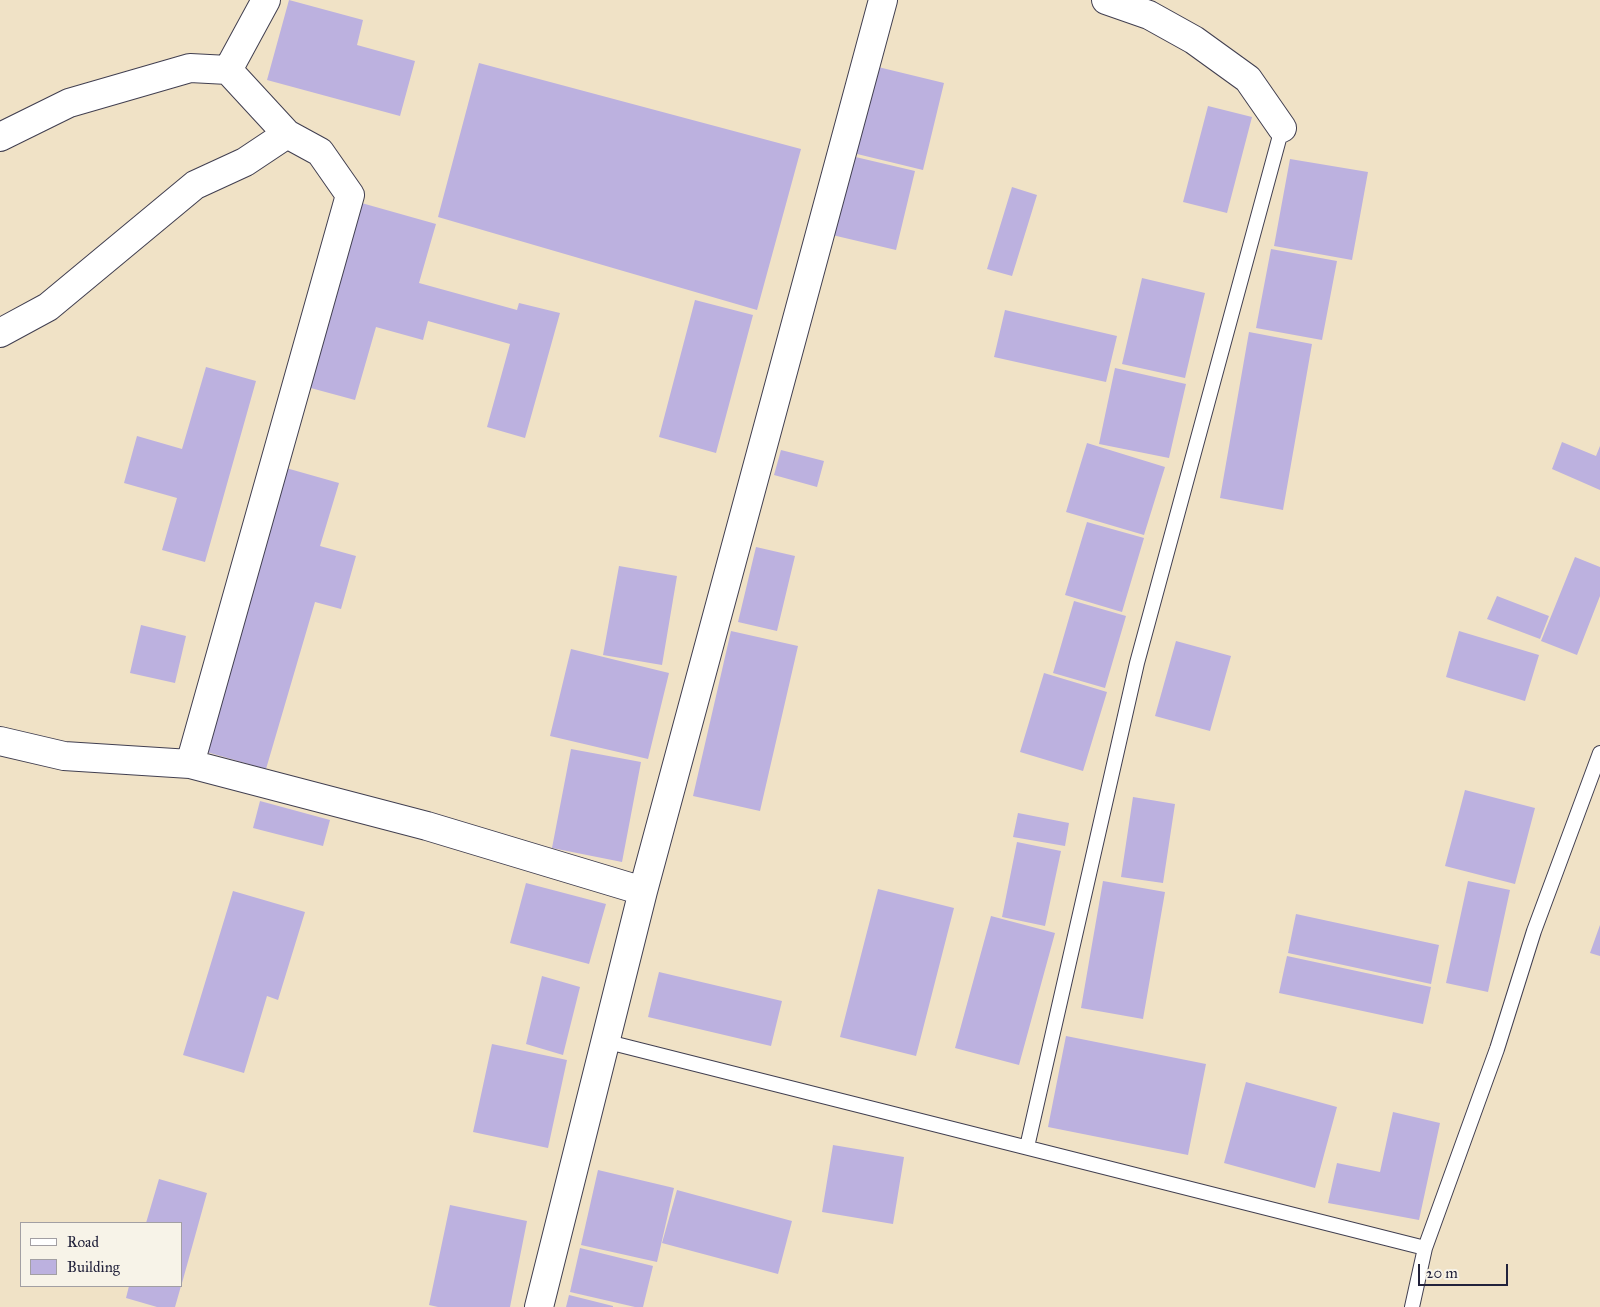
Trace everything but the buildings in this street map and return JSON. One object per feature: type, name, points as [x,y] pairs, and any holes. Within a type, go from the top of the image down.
[{"type":"street","points":[[228,70],[266,0]]},
{"type":"street","points":[[539,1307],[643,891],[883,0]]},
{"type":"street","points":[[1106,0],[1148,16],[1186,36],[1248,79],[1282,128]]},
{"type":"street","points":[[0,137],[69,103],[190,68],[228,70],[287,134],[320,152],[350,195],[190,764]]},
{"type":"street","points":[[0,333],[48,307],[195,185],[245,162],[287,134]]},
{"type":"street","points":[[0,741],[64,756],[190,764],[427,826],[643,891]]},
{"type":"lane","points":[[1027,1147],[1137,663],[1282,128]]},
{"type":"lane","points":[[1412,1307],[1425,1248],[1496,1049],[1534,931],[1600,753]]},
{"type":"lane","points":[[604,1041],[1425,1248]]}]
